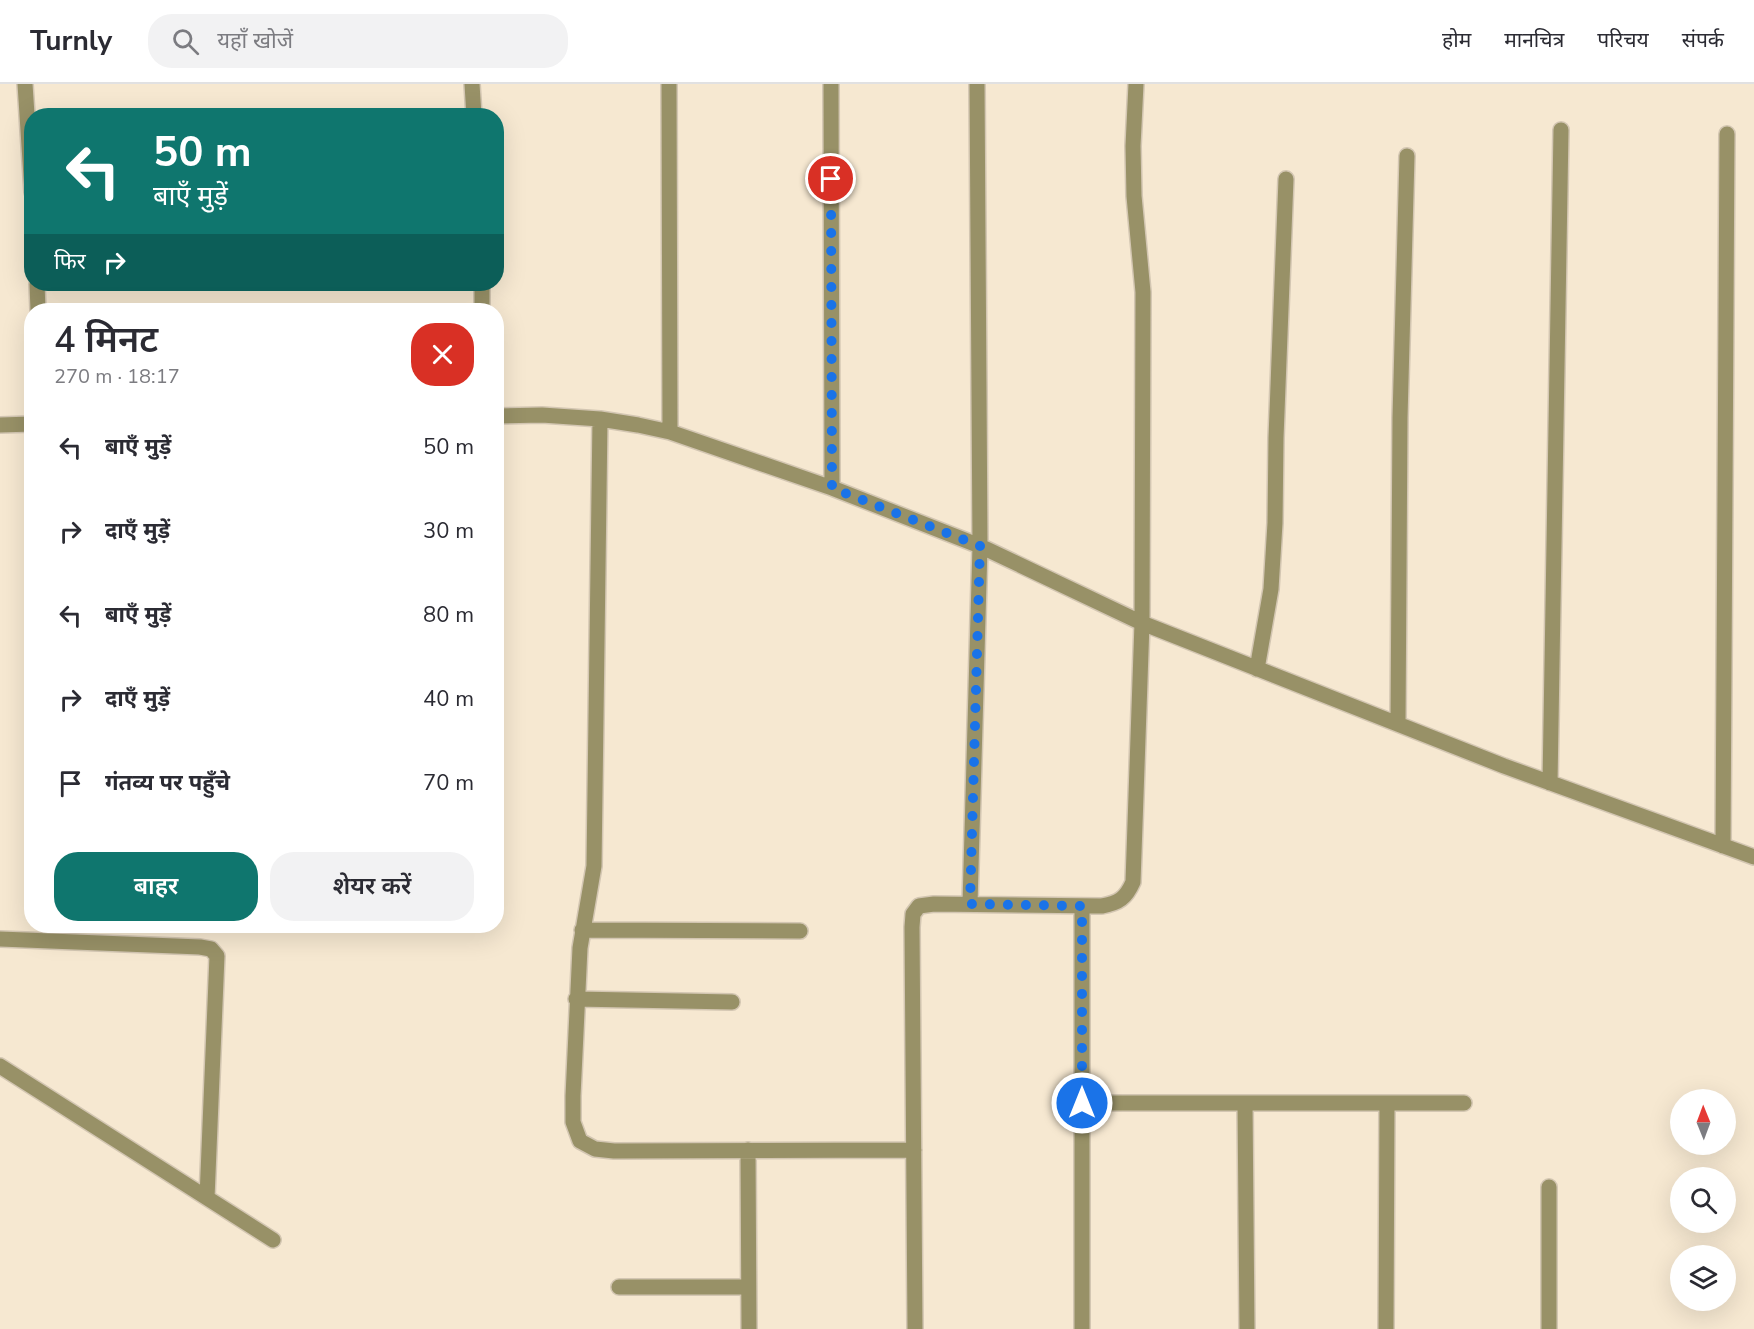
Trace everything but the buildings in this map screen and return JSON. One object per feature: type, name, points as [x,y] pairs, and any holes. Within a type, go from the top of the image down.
[{"type":"street","points":[[25,84],[27,108]]},
{"type":"street","points":[[472,84],[474,108]]},
{"type":"street","points":[[669,84],[670,432]]},
{"type":"street","points":[[831,84],[832,488]]},
{"type":"street","points":[[970,904],[980,546],[977,84]]},
{"type":"street","points":[[915,1329],[913,914],[919,906],[934,904],[1102,906],[1117,903],[1128,894],[1133,882],[1142,623],[1143,292],[1134,196],[1133,146],[1136,84]]},
{"type":"street","points":[[1550,783],[1561,130]]},
{"type":"street","points":[[1723,846],[1727,134]]},
{"type":"street","points":[[1398,724],[1400,418],[1407,156]]},
{"type":"street","points":[[1257,669],[1271,589],[1274,545],[1286,179]]},
{"type":"street","points":[[504,416],[542,415],[600,419],[670,432],[832,488],[980,546],[1142,623],[1550,783],[1754,857]]},
{"type":"street","points":[[600,419],[594,866],[582,930],[576,999],[573,1122],[580,1141],[595,1149],[614,1151],[914,1150]]},
{"type":"street","points":[[0,424],[24,424]]},
{"type":"street","points":[[1082,906],[1082,1329]]},
{"type":"street","points":[[582,930],[800,931]]},
{"type":"street","points":[[0,939],[200,947],[211,949],[217,956],[207,1198]]},
{"type":"street","points":[[576,999],[732,1002]]},
{"type":"street","points":[[0,1066],[273,1240]]},
{"type":"street","points":[[1082,1103],[1464,1103]]},
{"type":"street","points":[[1245,1103],[1247,1329]]},
{"type":"street","points":[[1386,1329],[1387,1103]]},
{"type":"street","points":[[748,1150],[748,1329]]},
{"type":"street","points":[[1549,1187],[1549,1329]]},
{"type":"street","points":[[619,1287],[748,1287]]},
{"type":"route","points":[[831,179],[832,488],[980,546],[970,904],[1082,906],[1082,1103]]}]
